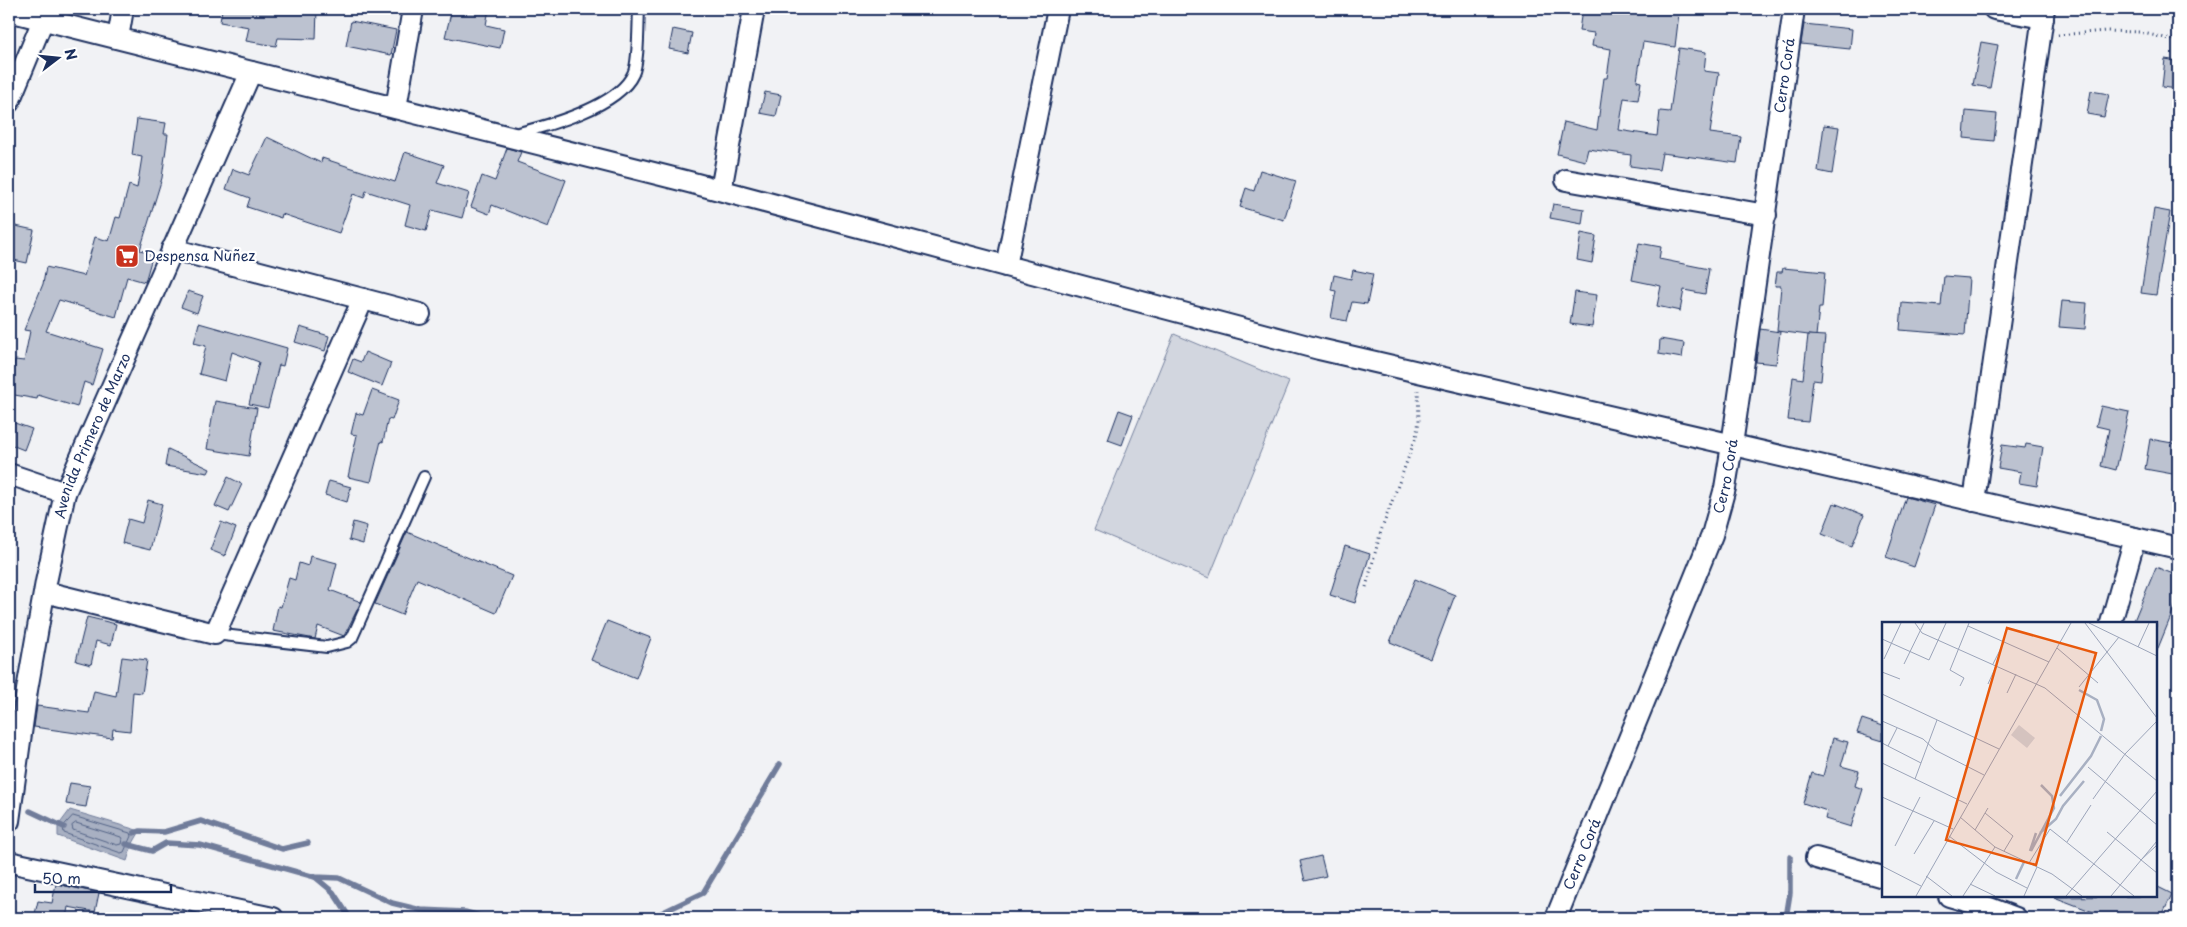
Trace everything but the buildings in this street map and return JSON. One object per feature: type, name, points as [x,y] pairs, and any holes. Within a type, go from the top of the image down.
[{"type":"street","points":[[118,38],[123,9]]},
{"type":"street","points":[[396,108],[414,9]]},
{"type":"street","points":[[721,190],[754,9]]},
{"type":"street","points":[[1006,266],[1058,9]]},
{"type":"street","name":"Cerro Corá","points":[[1556,918],[1712,535],[1724,488],[1732,445],[1794,9]]},
{"type":"street","points":[[1974,501],[2042,21],[1994,9]]},
{"type":"street","points":[[9,11],[721,190],[1319,349],[2178,548]]},
{"type":"street","points":[[9,102],[43,20]]},
{"type":"street","name":"Avenida Primero de Marzo","points":[[9,821],[27,690],[65,493],[251,72]]},
{"type":"street","points":[[1566,180],[1766,215]]},
{"type":"street","points":[[172,249],[420,314]]},
{"type":"street","points":[[45,592],[215,634],[363,299]]},
{"type":"street","points":[[9,474],[65,493]]},
{"type":"street","points":[[2111,622],[2135,538]]},
{"type":"street","points":[[1816,858],[1882,877]]},
{"type":"street","points":[[9,862],[272,918]]},
{"type":"street","points":[[1952,897],[2016,918]]},
{"type":"lane","points":[[506,136],[569,119],[620,91],[633,74],[639,9]]},
{"type":"lane","points":[[215,634],[327,646],[347,642],[352,638],[424,477]]},
{"type":"path","points":[[2042,21],[2106,31],[2139,32],[2178,41]]},
{"type":"path","points":[[1366,587],[1381,531],[1416,437],[1419,421],[1417,372]]},
{"type":"shaded area","points":[[1174,334],[1289,382],[1209,578],[1094,530]]},
{"type":"water","points":[[70,810],[140,831],[132,845],[127,861],[58,836],[58,826]]},
{"type":"waterway","points":[[651,918],[703,893],[780,764]]},
{"type":"waterway","points":[[30,811],[64,827]]},
{"type":"waterway","points":[[134,833],[140,831],[164,832],[201,821],[282,849],[308,843]]},
{"type":"waterway","points":[[126,844],[152,851],[166,843],[200,845],[315,877],[339,878],[392,903],[421,910],[465,912],[487,918]]},
{"type":"waterway","points":[[1786,918],[1790,893],[1790,857]]},
{"type":"waterway","points":[[315,877],[333,892],[350,918]]},
{"type":"place","name":"Despensa Nuñez","points":[[127,256]]}]
